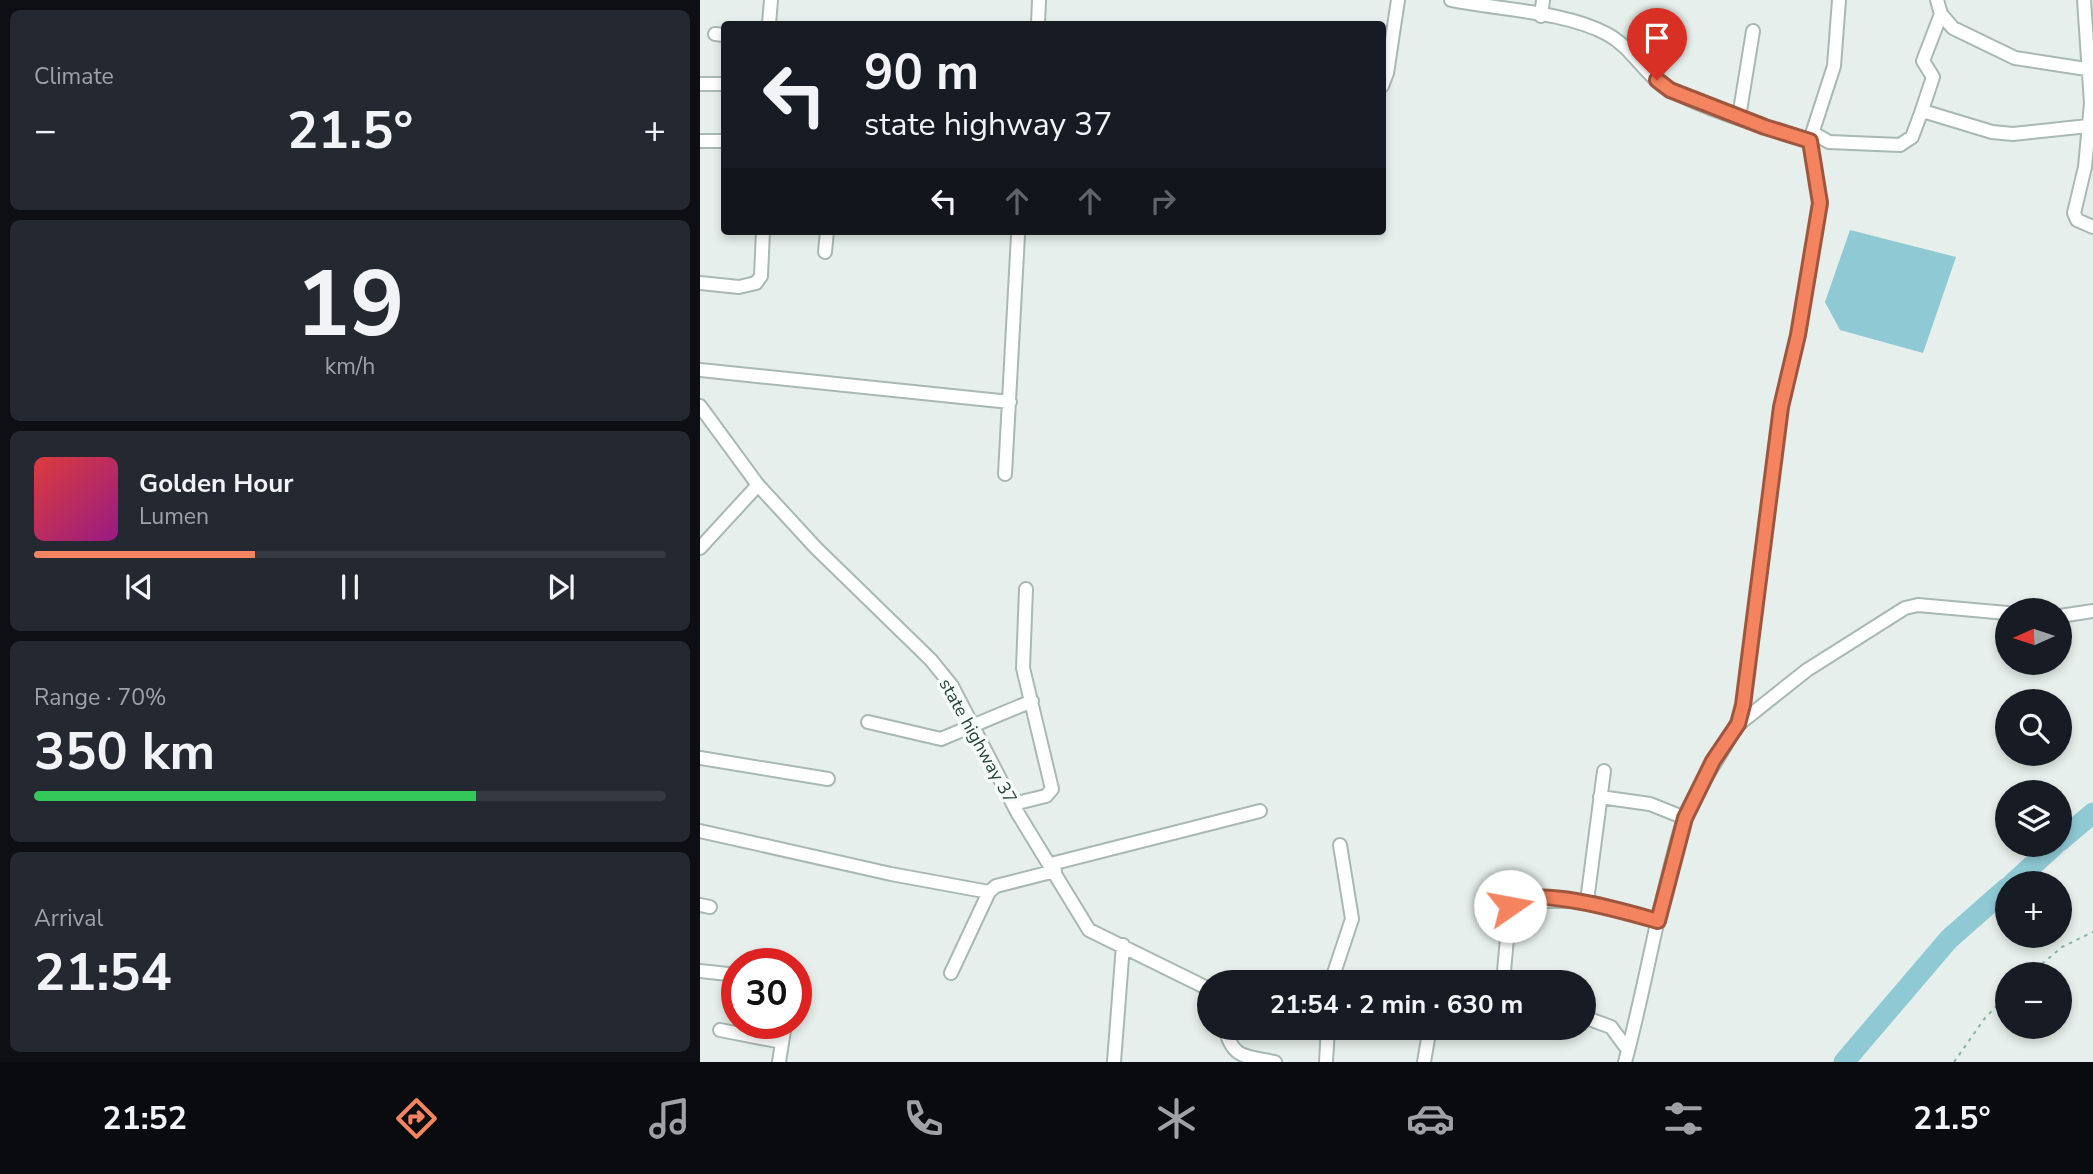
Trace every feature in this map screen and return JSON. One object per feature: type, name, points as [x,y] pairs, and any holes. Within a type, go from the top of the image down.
[{"type":"street","points":[[769,21],[772,0]]},
{"type":"street","points":[[1038,21],[1039,0]]},
{"type":"street","points":[[1386,76],[1398,0]]},
{"type":"street","points":[[1451,0],[1572,21],[1608,34],[1628,48],[1670,90],[1739,117],[1829,142],[1900,145],[1912,137],[1933,78],[1923,61],[1941,13]]},
{"type":"street","points":[[1541,16],[1543,0]]},
{"type":"street","points":[[1738,724],[1781,407],[1798,335],[1820,203],[1812,137],[1834,66],[1839,0]]},
{"type":"street","points":[[1937,0],[1941,13],[1953,28],[2015,58],[2091,69]]},
{"type":"street","points":[[2084,0],[2091,69],[2091,103],[2083,177],[2074,213],[2077,220],[2093,227]]},
{"type":"street","points":[[1739,117],[1753,31]]},
{"type":"street","points":[[700,84],[721,84]]},
{"type":"street","points":[[1921,113],[1930,112],[1992,132],[2013,134],[2088,127]]},
{"type":"street","points":[[700,141],[721,141]]},
{"type":"street","points":[[700,283],[739,286],[756,283],[761,276],[763,235]]},
{"type":"street","points":[[825,253],[827,235]]},
{"type":"street","points":[[1005,474],[1018,235]]},
{"type":"street","points":[[700,370],[1010,402]]},
{"type":"street","name":"state highway 37","points":[[700,407],[758,485],[816,548],[931,660],[952,686],[1013,804],[1089,930],[1197,983]]},
{"type":"street","points":[[700,548],[758,485]]},
{"type":"street","points":[[1013,804],[1046,796],[1052,789],[1022,660],[1026,589]]},
{"type":"street","points":[[1627,1056],[1685,818],[1713,761],[1738,724],[1807,670],[1905,608],[1918,605],[1995,612]]},
{"type":"street","points":[[2072,614],[2093,611]]},
{"type":"street","points":[[868,722],[941,739],[1032,701]]},
{"type":"street","points":[[700,758],[828,779]]},
{"type":"street","points":[[1587,901],[1604,771]]},
{"type":"street","points":[[1600,797],[1650,804],[1685,818]]},
{"type":"street","points":[[951,973],[989,892],[996,886],[1259,811]]},
{"type":"street","points":[[700,831],[891,874],[989,892]]},
{"type":"street","points":[[1335,970],[1352,919],[1340,845]]},
{"type":"street","points":[[1504,970],[1510,906],[1514,901],[1587,901],[1658,921]]},
{"type":"street","points":[[1114,1062],[1123,945]]},
{"type":"street","points":[[700,971],[721,973]]},
{"type":"street","points":[[1596,1021],[1611,1027],[1627,1056]]},
{"type":"street","points":[[720,1030],[782,1042]]},
{"type":"street","points":[[779,1062],[782,1039]]},
{"type":"street","points":[[1229,1040],[1240,1059],[1275,1062]]},
{"type":"street","points":[[1326,1062],[1327,1040]]},
{"type":"street","points":[[1424,1062],[1428,1040]]},
{"type":"path","points":[[2044,962],[2062,947],[2093,932]]},
{"type":"path","points":[[1954,1062],[1995,1008]]},
{"type":"water","points":[[1850,230],[1956,257],[1923,353],[1840,330],[1825,302]]},
{"type":"waterway","points":[[2072,831],[2093,813]]},
{"type":"waterway","points":[[2026,871],[2042,857]]},
{"type":"waterway","points":[[1844,1062],[1949,939],[1995,899]]},
{"type":"route","points":[[1510,906],[1519,899],[1587,901],[1658,921],[1681,828],[1713,761],[1738,724],[1743,705],[1766,506],[1781,407],[1812,259],[1820,203],[1818,180],[1810,141],[1765,127],[1670,90],[1657,80]]}]
